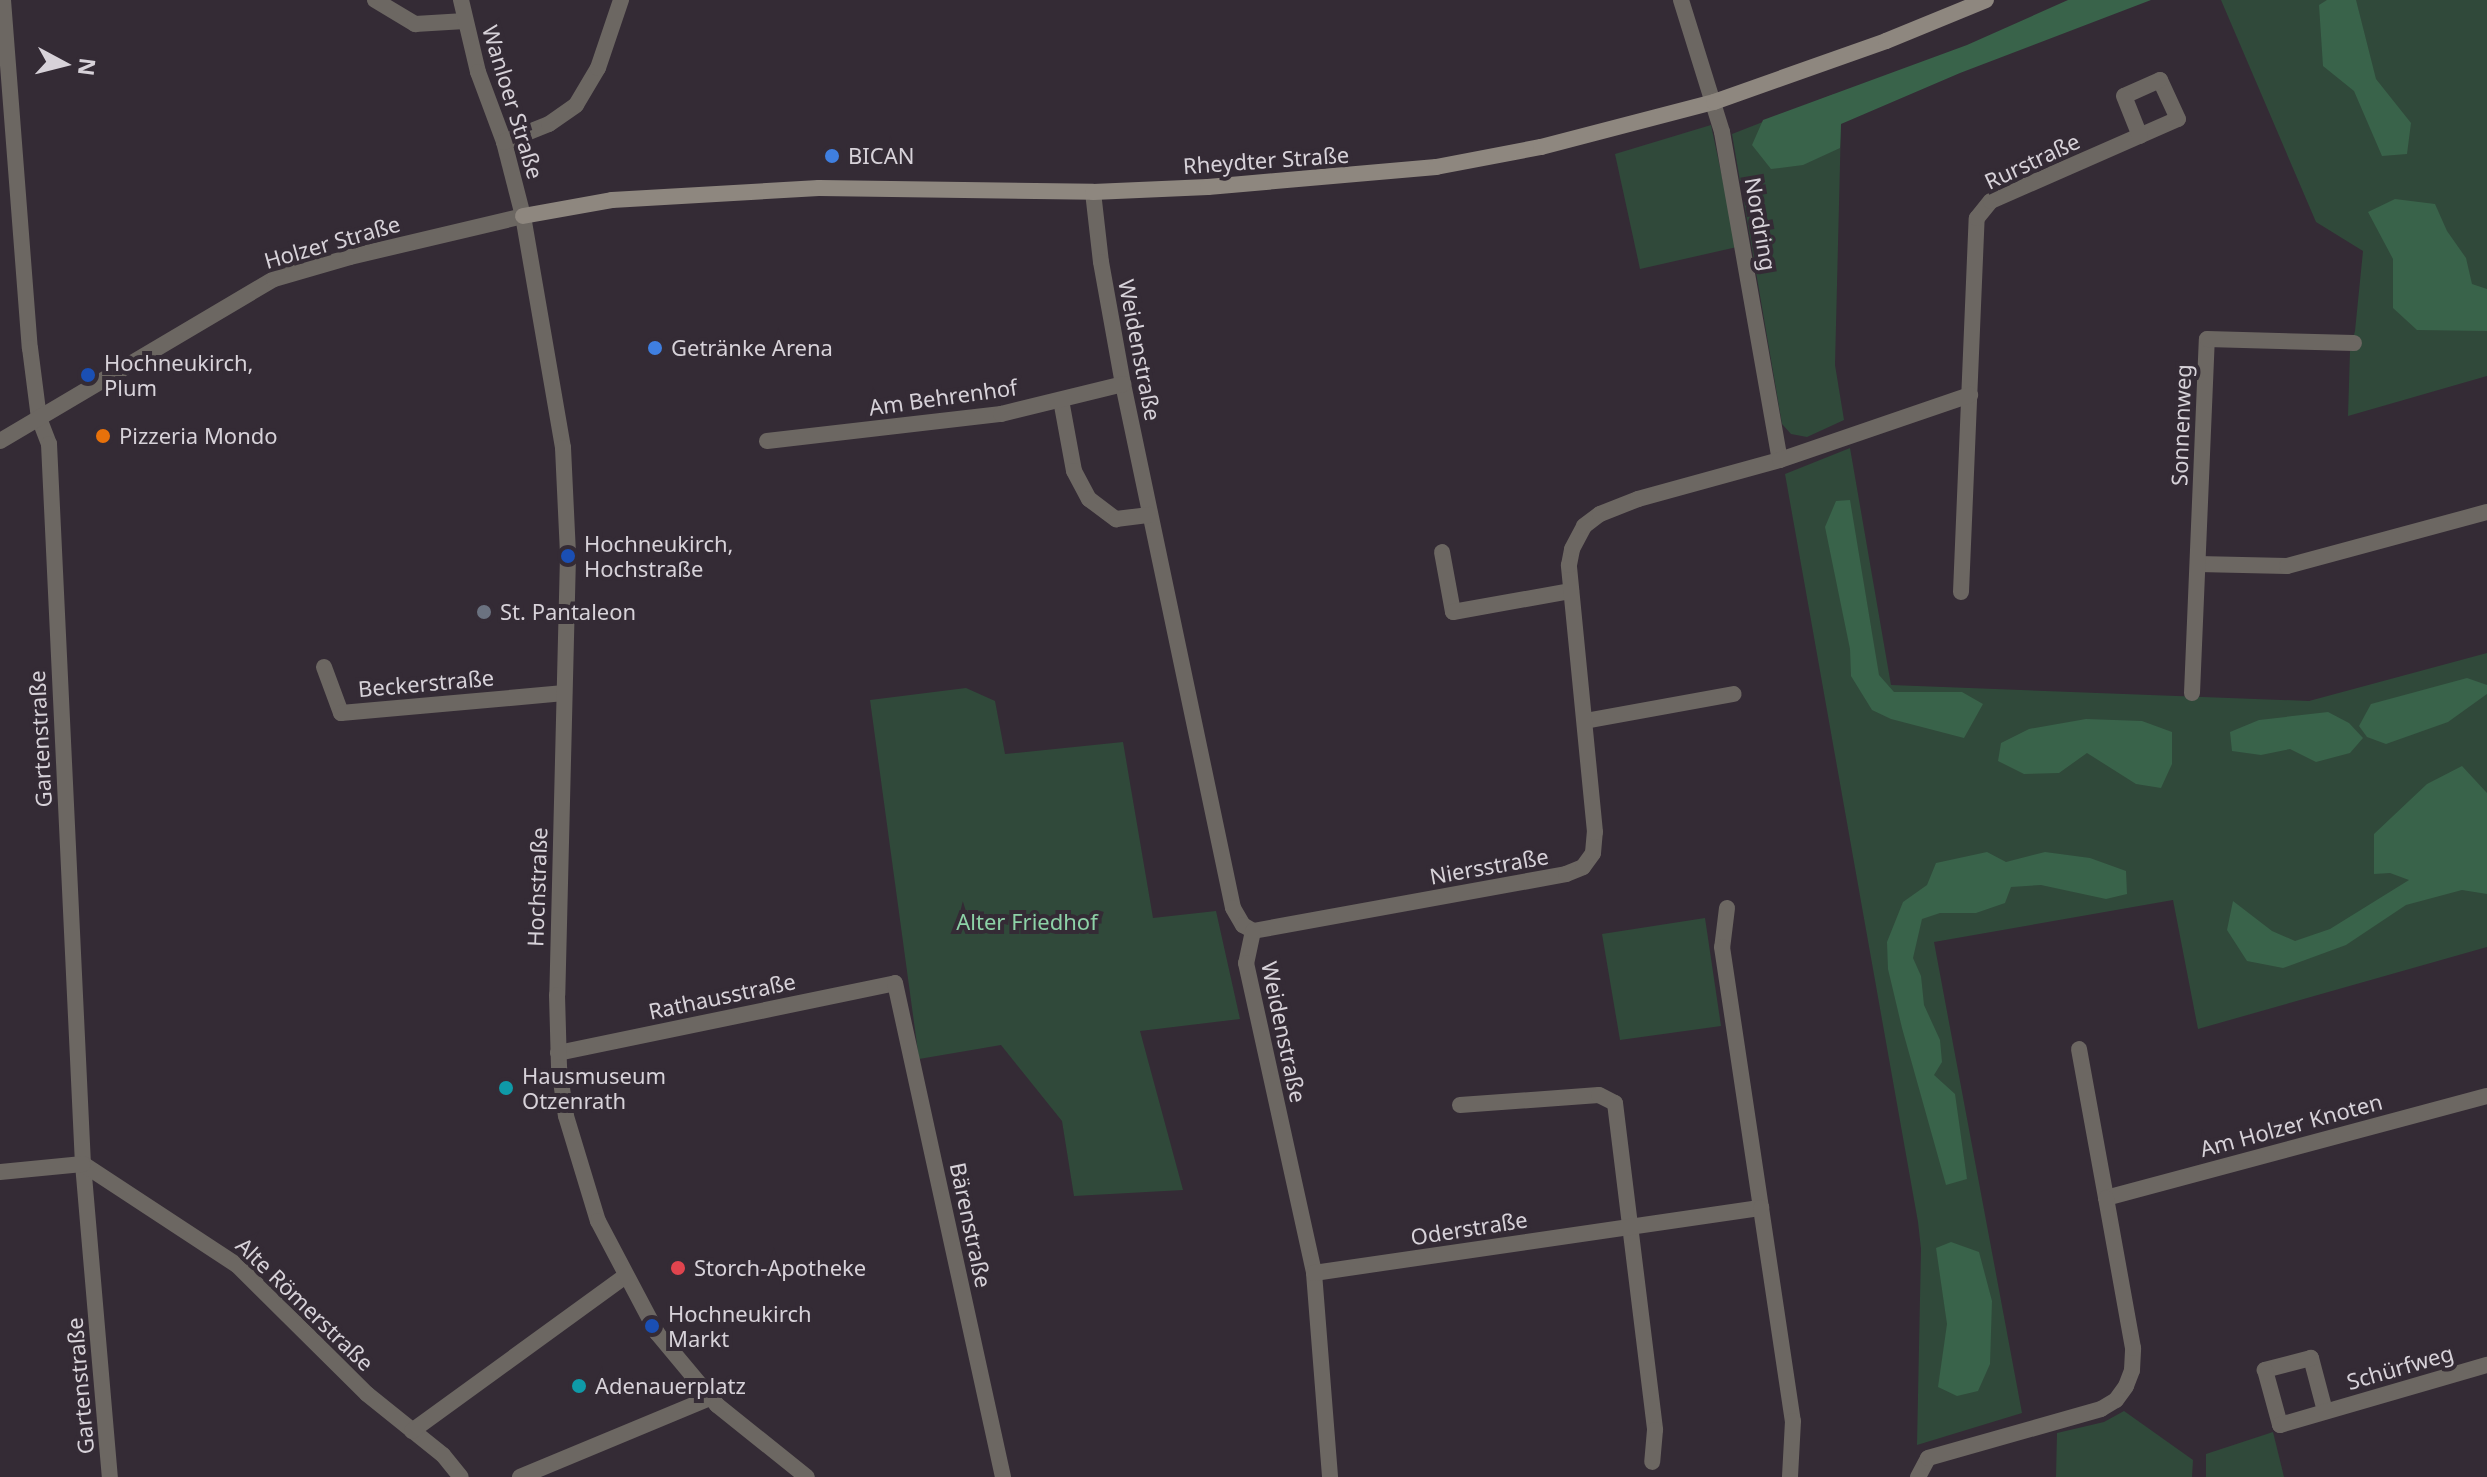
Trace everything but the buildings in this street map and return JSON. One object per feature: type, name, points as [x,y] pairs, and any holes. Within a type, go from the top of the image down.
[{"type":"main road","name":"Rheydter Straße","points":[[523,216],[612,200],[819,188],[1093,192],[1279,184],[1436,167],[1541,147],[1714,102],[1886,41],[1986,0]]},
{"type":"street","name":"Gartenstraße","points":[[3,0],[19,239],[39,418],[49,444],[83,1164],[110,1477]]},
{"type":"street","points":[[375,0],[415,24],[465,21]]},
{"type":"street","name":"Wanloer Straße","points":[[461,0],[478,72],[504,142],[523,216]]},
{"type":"street","points":[[504,142],[549,124],[576,105],[598,68],[621,0]]},
{"type":"street","name":"Nordring","points":[[1681,0],[1714,102],[1780,460]]},
{"type":"street","name":"Rurstraße","points":[[1961,592],[1976,227],[1980,212],[1991,201],[2140,136]]},
{"type":"street","name":"Weidenstraße","points":[[1093,192],[1123,384],[1233,908],[1243,925],[1253,931],[1246,963],[1314,1273],[1330,1477]]},
{"type":"street","name":"Holzer Straße","points":[[0,441],[274,279],[337,260],[523,216]]},
{"type":"street","name":"Hochstraße","points":[[523,216],[564,457],[568,534],[558,1053],[563,1100],[578,1161],[598,1221],[657,1333],[710,1398],[807,1477]]},
{"type":"street","name":"Sonnenweg","points":[[2192,693],[2207,339],[2354,343]]},
{"type":"street","name":"Am Behrenhof","points":[[767,441],[991,415],[1123,384]]},
{"type":"street","points":[[1780,460],[1970,395]]},
{"type":"street","points":[[1061,400],[1074,471],[1089,499],[1116,519],[1150,515]]},
{"type":"street","name":"Niersstraße","points":[[1253,931],[1578,871],[1592,857],[1595,840],[1571,591],[1572,549],[1584,526],[1600,514],[1683,485],[1780,460]]},
{"type":"street","points":[[2198,564],[2287,566],[2487,512]]},
{"type":"street","points":[[1442,552],[1453,612],[1571,591]]},
{"type":"street","name":"Beckerstraße","points":[[324,667],[341,713],[564,693]]},
{"type":"street","points":[[1585,721],[1734,694]]},
{"type":"street","points":[[1727,908],[1722,947],[1793,1413],[1790,1477]]},
{"type":"street","name":"Rathausstraße","points":[[558,1053],[895,983]]},
{"type":"street","name":"Bärenstraße","points":[[895,983],[1003,1477]]},
{"type":"street","points":[[1920,1470],[1937,1454],[2101,1409],[2121,1393],[2129,1379],[2133,1348],[2079,1049]]},
{"type":"street","points":[[1460,1105],[1599,1095],[1612,1099],[1617,1112],[1655,1430],[1652,1462]]},
{"type":"street","name":"Am Holzer Knoten","points":[[2106,1198],[2487,1096]]},
{"type":"street","points":[[0,1172],[83,1164]]},
{"type":"street","name":"Alte Römerstraße","points":[[83,1164],[237,1265],[377,1404],[412,1431]]},
{"type":"street","name":"Oderstraße","points":[[1314,1273],[1761,1208]]},
{"type":"street","points":[[461,1477],[450,1461],[412,1431],[625,1276]]},
{"type":"street","name":"Schürfweg","points":[[2325,1411],[2311,1358],[2265,1370],[2280,1425],[2487,1365]]},
{"type":"street","points":[[520,1477],[710,1398]]},
{"type":"green space","points":[[2068,0],[2151,0],[1960,73],[1841,124],[1840,148],[1803,165],[1771,169],[1752,145],[1763,120],[1967,45]]},
{"type":"green space","points":[[2221,0],[2487,0],[2487,376],[2348,416],[2350,351],[2363,251],[2316,222]]},
{"type":"green space","points":[[2327,0],[2356,0],[2376,79],[2411,123],[2407,154],[2382,156],[2354,91],[2323,66],[2319,5]]},
{"type":"green space","points":[[1834,94],[1841,124],[1835,365],[1844,420],[1807,437],[1791,434],[1782,424],[1744,202],[1757,199],[1754,179],[1740,181],[1732,134]]},
{"type":"green space","points":[[1711,125],[1737,247],[1640,269],[1615,154]]},
{"type":"green space","points":[[2395,199],[2435,204],[2447,231],[2466,258],[2472,284],[2487,289],[2487,331],[2417,330],[2393,308],[2393,259],[2368,212]]},
{"type":"green space","points":[[1850,448],[1891,685],[2309,701],[2487,653],[2487,947],[2198,1029],[2173,900],[1934,942],[2022,1413],[1917,1445],[1921,1249],[1918,1222],[1785,474]]},
{"type":"green space","points":[[1850,500],[1879,675],[1894,692],[1962,692],[1983,704],[1964,738],[1891,719],[1872,710],[1851,676],[1850,649],[1825,527],[1836,501]]},
{"type":"green space","points":[[2467,678],[2487,685],[2487,694],[2448,722],[2386,744],[2367,737],[2359,726],[2371,704]]},
{"type":"green space","name":"Alter Friedhof","points":[[966,688],[995,701],[1005,754],[1123,742],[1153,918],[1216,911],[1240,1019],[1140,1031],[1183,1190],[1074,1196],[1062,1121],[1001,1045],[919,1059],[870,700]]},
{"type":"green space","points":[[2328,712],[2349,723],[2363,738],[2350,753],[2316,762],[2290,749],[2261,755],[2232,751],[2230,732],[2259,720]]},
{"type":"green space","points":[[2086,719],[2142,721],[2172,732],[2172,764],[2161,788],[2136,784],[2087,753],[2059,773],[2024,774],[1998,761],[2001,743],[2029,729]]},
{"type":"green space","points":[[2462,766],[2487,793],[2487,894],[2462,890],[2406,905],[2346,945],[2283,968],[2247,961],[2227,930],[2233,901],[2272,931],[2295,941],[2330,929],[2409,880],[2390,873],[2374,874],[2374,834],[2427,784]]},
{"type":"green space","points":[[1987,852],[2006,862],[2045,852],[2090,858],[2126,871],[2127,894],[2106,899],[2041,885],[2011,887],[2005,903],[1976,913],[1940,913],[1922,919],[1913,958],[1921,976],[1924,1005],[1940,1040],[1942,1062],[1934,1075],[1955,1094],[1967,1179],[1946,1185],[1902,1028],[1888,969],[1887,942],[1903,902],[1927,885],[1936,863]]},
{"type":"green space","points":[[1705,918],[1721,1026],[1620,1040],[1602,934]]},
{"type":"green space","points":[[1951,1242],[1979,1252],[1992,1301],[1990,1364],[1978,1391],[1957,1396],[1938,1387],[1947,1324],[1936,1248]]},
{"type":"green space","points":[[2124,1411],[2193,1460],[2192,1477],[2056,1477],[2057,1433],[2104,1422]]},
{"type":"green space","points":[[2273,1432],[2284,1477],[2206,1477],[2206,1454]]},
{"type":"place","name":"BICAN","points":[[832,156]]},
{"type":"place","name":"Getränke Arena","points":[[655,348]]},
{"type":"place","name":"Hochneukirch, Plum","points":[[88,375]]},
{"type":"place","name":"Pizzeria Mondo","points":[[103,436]]},
{"type":"place","name":"Hochneukirch, Hochstraße","points":[[568,556]]},
{"type":"place","name":"St. Pantaleon","points":[[484,612]]},
{"type":"place","name":"Hausmuseum Otzenrath","points":[[506,1088]]},
{"type":"place","name":"Storch-Apotheke","points":[[678,1268]]},
{"type":"place","name":"Hochneukirch Markt","points":[[652,1326]]},
{"type":"place","name":"Adenauerplatz","points":[[579,1386]]}]
